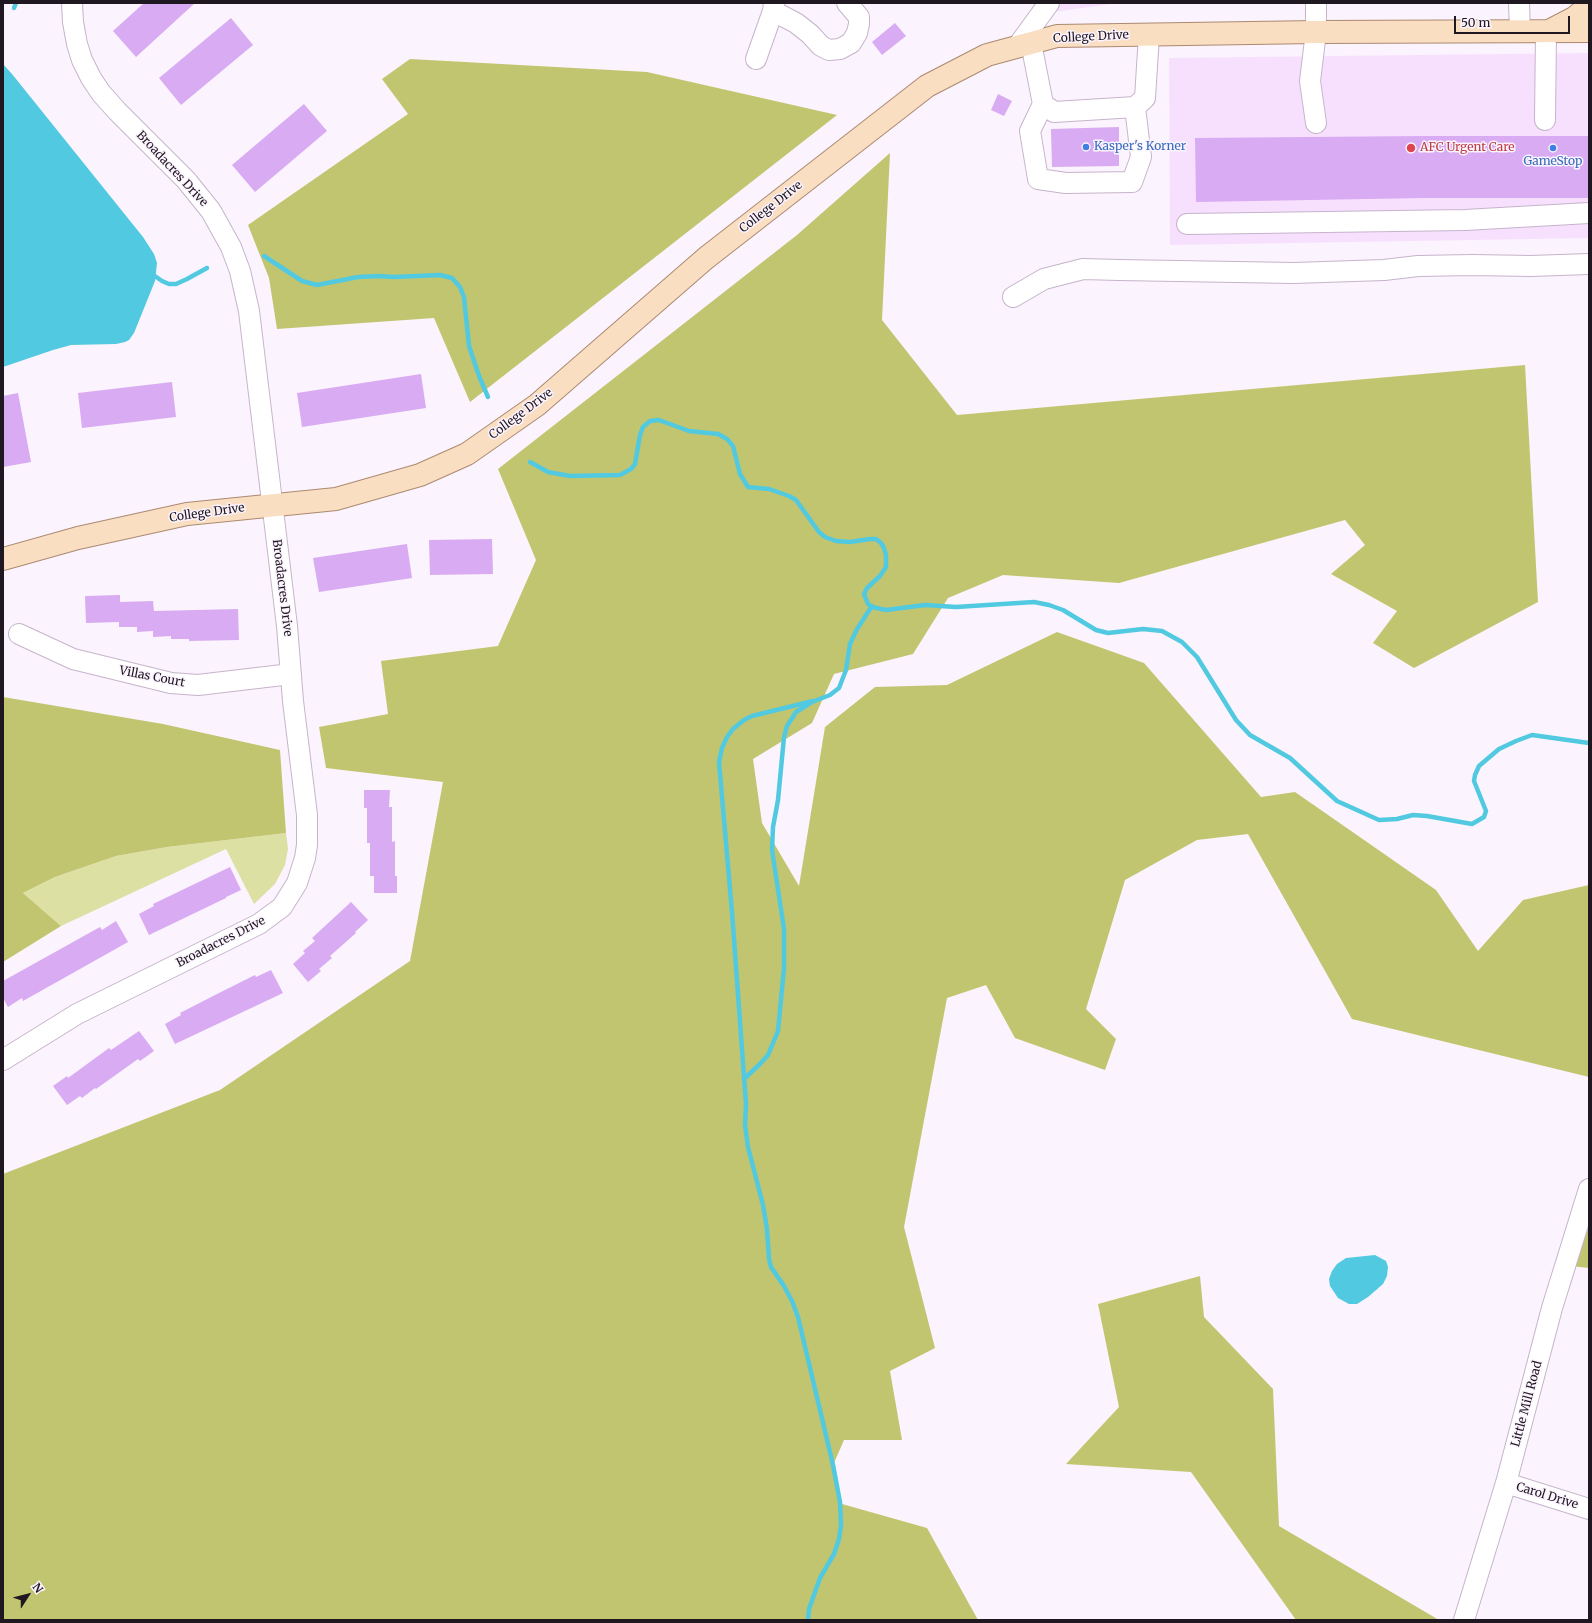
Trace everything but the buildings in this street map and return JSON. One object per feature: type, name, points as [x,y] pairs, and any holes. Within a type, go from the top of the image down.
[{"type":"main road","points":[[1546,32],[1574,18],[1589,6]]},
{"type":"main road","name":"College Drive","points":[[3,559],[78,538],[187,514],[336,499],[420,475],[467,454],[537,405],[706,258],[927,86],[987,55],[1058,36],[1316,32],[1546,32],[1589,30]]},
{"type":"street","name":"Broadacres Drive","points":[[3,1060],[77,1014],[253,928],[282,907],[297,883],[305,858],[307,845],[307,815],[294,716],[287,626],[249,311],[240,271],[231,247],[211,211],[186,180],[117,111],[101,93],[91,78],[82,60],[77,44],[73,22],[72,3]]},
{"type":"street","points":[[756,59],[773,7],[810,34],[821,46],[829,50],[840,49],[851,43],[857,33],[859,24],[858,17],[847,3]]},
{"type":"street","points":[[1049,3],[1024,45],[1043,104],[1054,112],[1140,102]]},
{"type":"street","points":[[1316,3],[1316,32],[1310,82],[1316,123]]},
{"type":"street","points":[[1519,3],[1520,32]]},
{"type":"street","points":[[1545,120],[1546,32]]},
{"type":"street","points":[[1043,104],[1030,131],[1038,179],[1066,183],[1132,182],[1141,157],[1140,102],[1149,35]]},
{"type":"street","points":[[1187,224],[1465,220],[1589,213]]},
{"type":"street","points":[[1013,297],[1044,279],[1083,269],[1294,272],[1384,270],[1418,266],[1532,266],[1589,264]]},
{"type":"street","name":"Villas Court","points":[[19,634],[73,659],[171,683],[198,685],[291,674]]},
{"type":"street","name":"Little Mill Road","points":[[1464,1620],[1506,1483],[1552,1308],[1589,1188]]},
{"type":"street","name":"Carol Drive","points":[[1506,1483],[1589,1509]]},
{"type":"shaded area","points":[[1057,3],[1118,3],[1054,12]]},
{"type":"shaded area","points":[[1589,53],[1589,238],[1170,245],[1169,58]]},
{"type":"green space","points":[[410,59],[647,72],[837,115],[470,402],[434,318],[277,329],[269,278],[248,225],[408,114],[382,79]]},
{"type":"green space","points":[[890,153],[882,320],[957,415],[1525,365],[1538,602],[1414,668],[1373,643],[1397,611],[1331,574],[1365,545],[1345,520],[1119,583],[1003,575],[948,598],[913,654],[834,674],[812,723],[753,759],[762,823],[799,886],[825,727],[875,687],[947,685],[1057,632],[1144,663],[1261,797],[1295,792],[1436,890],[1478,951],[1523,900],[1589,885],[1589,1077],[1352,1019],[1248,834],[1197,840],[1125,880],[1086,1009],[1116,1039],[1105,1070],[1015,1038],[986,985],[947,998],[904,1227],[935,1348],[890,1371],[902,1440],[844,1440],[834,1463],[842,1504],[927,1528],[978,1620],[3,1620],[3,1174],[220,1090],[410,961],[443,782],[326,768],[319,727],[388,714],[381,661],[498,646],[536,560],[498,469],[797,235]]},
{"type":"green space","points":[[3,697],[163,724],[280,750],[286,833],[167,847],[116,856],[55,877],[23,893],[61,926],[3,962]]},
{"type":"green space","points":[[286,833],[288,849],[285,865],[275,884],[254,904],[226,849],[61,926],[23,893],[55,877],[116,856],[167,847]]},
{"type":"green space","points":[[1589,1198],[1589,1268],[1570,1266]]},
{"type":"green space","points":[[1200,1276],[1204,1317],[1273,1389],[1279,1526],[1439,1620],[1296,1620],[1191,1472],[1066,1464],[1119,1407],[1098,1304]]},
{"type":"water","points":[[3,64],[143,237],[154,254],[157,263],[155,281],[134,333],[129,340],[125,342],[116,344],[71,345],[3,367]]},
{"type":"water","points":[[1375,1255],[1386,1261],[1388,1267],[1387,1276],[1383,1284],[1357,1304],[1349,1304],[1338,1298],[1330,1286],[1329,1279],[1337,1264],[1346,1258]]},
{"type":"waterway","points":[[14,8],[16,3]]},
{"type":"waterway","points":[[264,256],[302,281],[317,285],[358,277],[440,275],[452,278],[460,287],[464,297],[469,346],[488,397]]},
{"type":"waterway","points":[[152,274],[169,284],[176,284],[207,268]]},
{"type":"waterway","points":[[530,462],[548,472],[570,476],[620,475],[631,469],[635,464],[640,435],[643,427],[650,421],[659,420],[689,431],[718,434],[727,439],[733,446],[740,474],[748,487],[769,489],[796,500],[819,532],[825,537],[836,541],[850,542],[876,539],[881,543],[886,555],[886,567],[880,576],[867,588],[864,594],[868,604],[872,607],[886,610],[925,605],[956,607],[1034,602],[1063,610],[1096,630],[1108,633],[1143,629],[1162,631],[1182,642],[1197,657],[1236,720],[1250,735],[1290,758],[1337,801],[1379,820],[1397,819],[1413,815],[1472,824],[1484,817],[1486,811],[1474,781],[1475,775],[1479,766],[1499,749],[1532,735],[1589,743]]},
{"type":"waterway","points":[[744,1079],[768,1055],[778,1031],[784,968],[784,929],[772,850],[773,827],[778,800],[784,737],[787,726],[796,712],[812,702],[830,695],[839,688],[846,670],[850,644],[857,629],[872,606]]},
{"type":"waterway","points":[[808,1620],[809,1609],[820,1578],[834,1554],[839,1539],[841,1525],[840,1502],[833,1465],[798,1317],[784,1286],[771,1267],[763,1205],[748,1147],[745,1125],[746,1104],[732,912],[719,762],[722,748],[727,737],[733,729],[744,720],[752,716],[813,701]]},
{"type":"place","name":"Kasper's Korner","points":[[1086,147]]},
{"type":"place","name":"AFC Urgent Care","points":[[1411,148]]},
{"type":"place","name":"GameStop","points":[[1553,148]]}]
